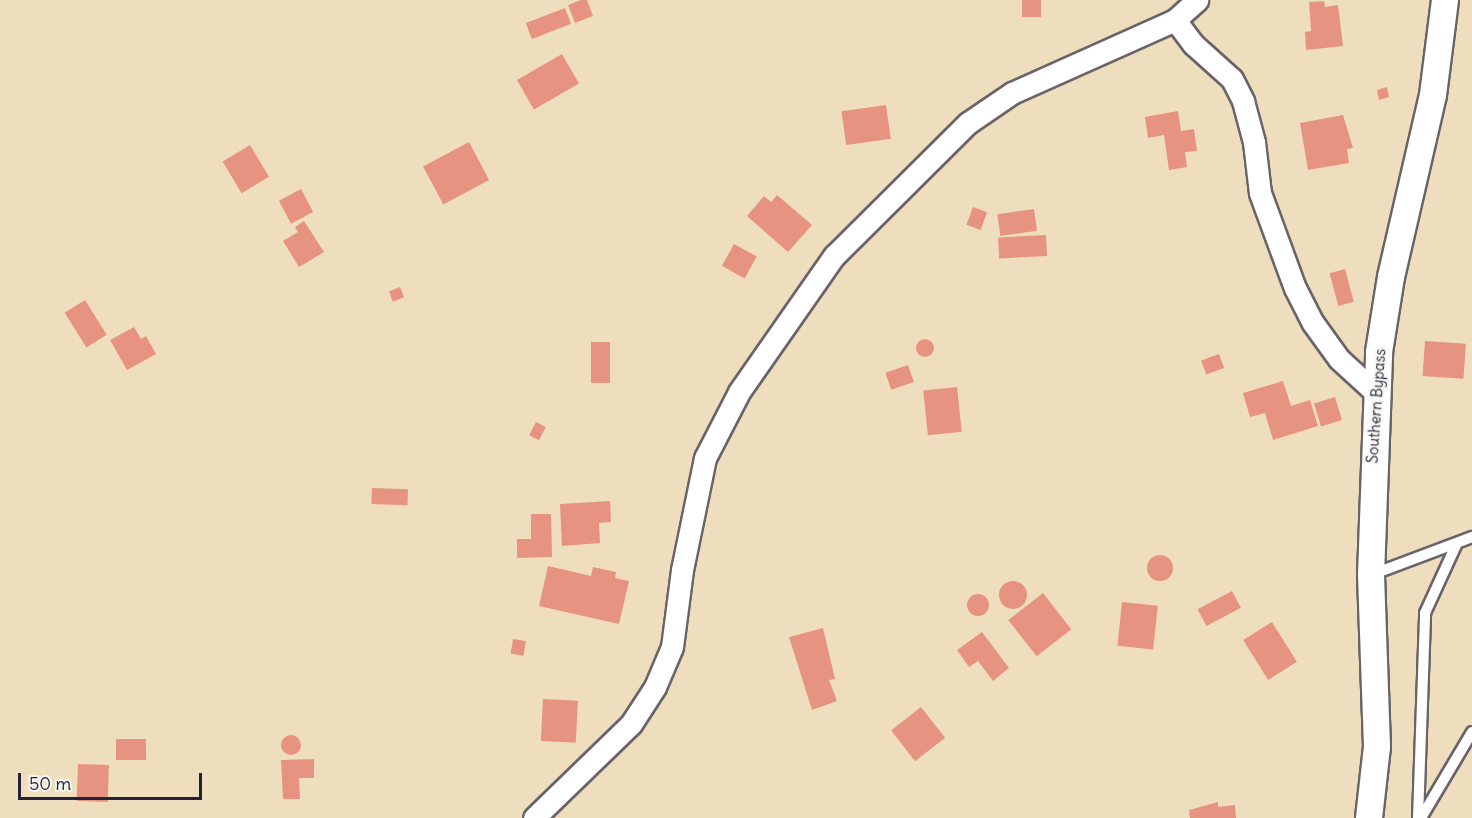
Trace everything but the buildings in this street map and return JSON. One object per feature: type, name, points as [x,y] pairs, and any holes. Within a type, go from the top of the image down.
[{"type":"street","points":[[534,818],[631,724],[655,687],[672,646],[682,570],[705,458],[739,392],[834,256],[968,123],[1012,93],[1174,20],[1197,0]]},
{"type":"street","name":"Southern Bypass","points":[[1368,812],[1377,689],[1371,575],[1375,392],[1391,277],[1433,95],[1445,0]]},
{"type":"street","points":[[1174,20],[1193,44],[1232,79],[1243,101],[1254,142],[1260,193],[1295,288],[1313,323],[1339,358],[1375,392]]},
{"type":"lane","points":[[1371,575],[1472,537]]},
{"type":"lane","points":[[1420,818],[1425,613],[1457,543]]},
{"type":"lane","points":[[1420,818],[1472,732]]}]
